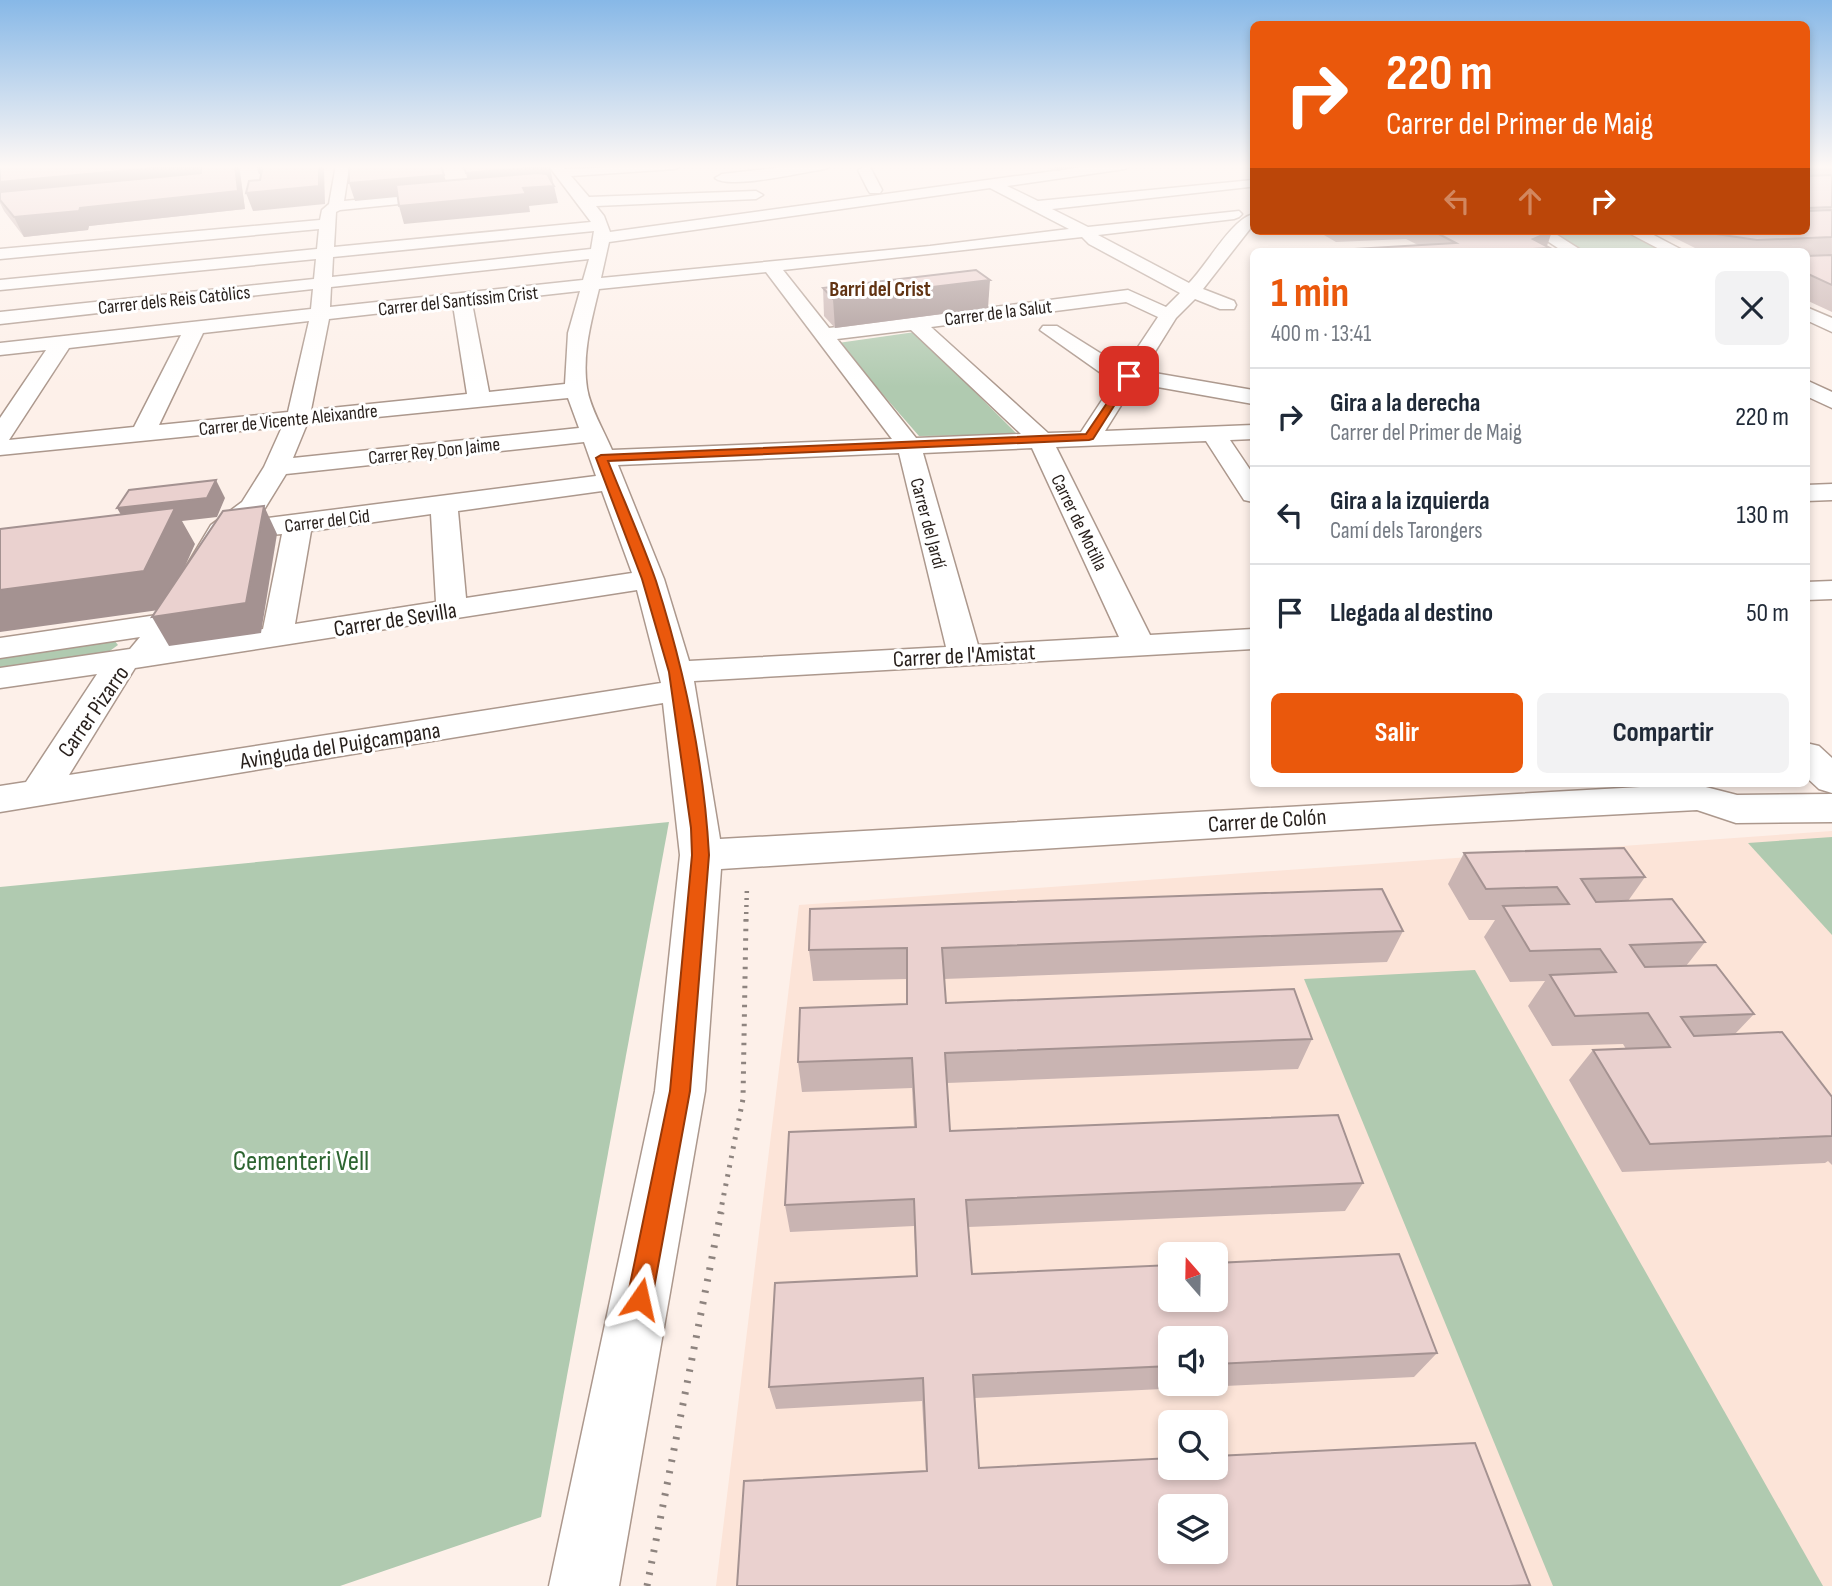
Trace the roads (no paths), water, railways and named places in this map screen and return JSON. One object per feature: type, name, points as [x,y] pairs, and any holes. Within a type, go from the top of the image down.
[{"type":"street","points":[[1,247],[167,239]]},
{"type":"street","points":[[208,533],[252,507],[277,467],[298,418],[320,316],[326,254],[331,239]]},
{"type":"street","points":[[0,285],[326,254],[601,239]]},
{"type":"street","points":[[584,1586],[724,854],[699,828],[678,681],[649,579],[576,390],[575,356],[601,239]]},
{"type":"street","name":"Carrer dels Reis Catòlics","points":[[0,318],[323,283],[601,239]]},
{"type":"street","points":[[699,239],[723,271]]},
{"type":"street","points":[[792,239],[816,263]]},
{"type":"street","points":[[913,239],[950,266]]},
{"type":"street","name":"Carrer del Santíssim Crist","points":[[0,349],[1028,239]]},
{"type":"street","points":[[1093,239],[1180,303],[1237,302],[1211,271]]},
{"type":"street","points":[[1089,437],[1180,303],[1211,271],[1233,239]]},
{"type":"street","points":[[1554,239],[1569,248]]},
{"type":"street","points":[[1650,239],[1669,248]]},
{"type":"street","name":"Carrer del Jardí","points":[[772,268],[822,322],[909,445],[964,654]]},
{"type":"street","points":[[990,294],[1011,310]]},
{"type":"street","name":"Carrer de la Salut","points":[[822,322],[915,323],[1128,296],[1180,303]]},
{"type":"street","points":[[462,300],[479,400]]},
{"type":"street","points":[[1810,315],[1832,326]]},
{"type":"street","name":"Carrer de Motilla","points":[[915,323],[1040,439],[1139,645]]},
{"type":"street","points":[[143,433],[195,328]]},
{"type":"street","points":[[1050,330],[1106,368],[1129,376],[1250,396]]},
{"type":"street","points":[[0,435],[62,342]]},
{"type":"street","points":[[1810,389],[1832,401]]},
{"type":"street","name":"Carrer de Vicente Aleixandre","points":[[0,448],[576,390]]},
{"type":"street","points":[[1810,413],[1832,412]]},
{"type":"street","name":"Carrer del Cid","points":[[208,533],[444,505],[607,470],[909,445],[1250,432]]},
{"type":"street","name":"Carrer Rey Don Jaime","points":[[277,467],[591,434]]},
{"type":"street","points":[[1214,434],[1250,489]]},
{"type":"street","points":[[1810,493],[1832,492]]},
{"type":"street","points":[[444,505],[452,611]]},
{"type":"street","points":[[277,637],[298,524]]},
{"type":"street","name":"Carrer Pizarro","points":[[38,794],[132,658],[168,623],[208,533]]},
{"type":"street","name":"Carrer de Sevilla","points":[[0,678],[649,579]]},
{"type":"street","points":[[0,648],[168,623]]},
{"type":"street","name":"Carrer de l'Amistat","points":[[678,681],[964,654],[1250,639]]},
{"type":"street","name":"Avinguda del Puigcampana","points":[[0,799],[678,681]]},
{"type":"street","points":[[1810,759],[1832,780]]},
{"type":"street","name":"Carrer de Colón","points":[[724,854],[1424,811],[1693,790],[1736,809],[1832,808]]},
{"type":"district","name":"Barri del Crist","points":[[880,289]]},
{"type":"park label","name":"Cementeri Vell","points":[[301,1160]]}]
